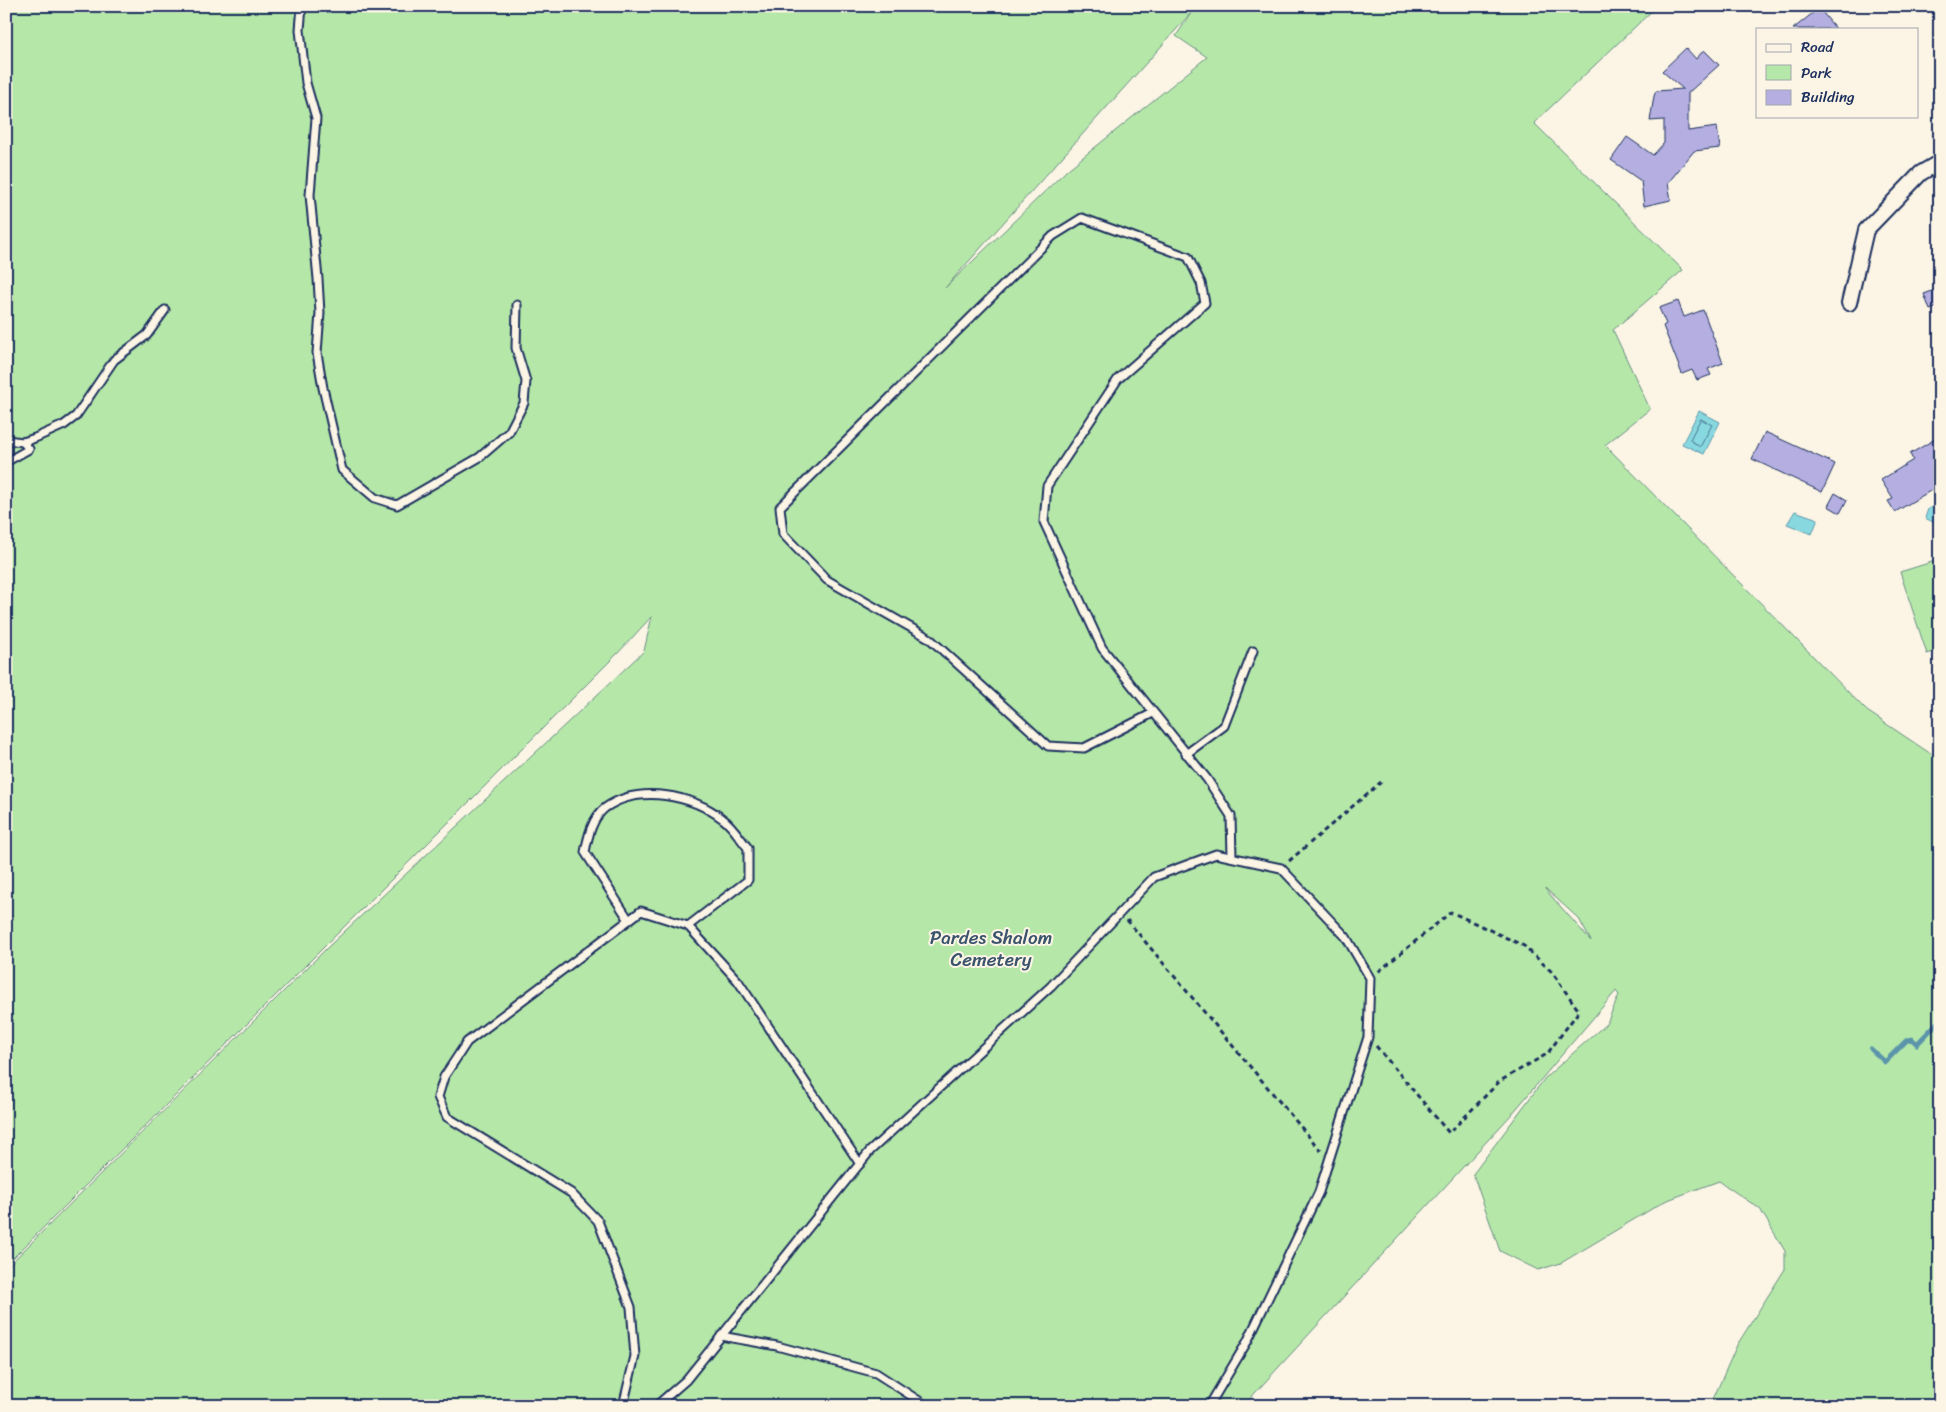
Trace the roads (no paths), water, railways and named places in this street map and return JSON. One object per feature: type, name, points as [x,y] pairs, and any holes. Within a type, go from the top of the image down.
[{"type":"street","points":[[1850,303],[1866,230],[1920,173],[1940,162]]},
{"type":"lane","points":[[302,6],[300,30],[306,83],[316,118],[310,194],[320,313],[317,352],[342,470],[375,498],[397,505],[480,457],[509,432],[524,403],[526,381],[516,348],[516,305]]},
{"type":"lane","points":[[1153,713],[1084,748],[1048,746],[929,638],[827,580],[784,534],[780,507],[1053,236],[1082,218],[1188,257],[1202,283],[1205,302],[1118,379],[1047,486],[1044,522],[1102,648],[1186,754],[1231,816],[1232,857]]},
{"type":"lane","points":[[6,440],[23,442],[64,425],[76,416],[114,360],[147,335],[165,310]]},
{"type":"lane","points":[[6,462],[29,449],[23,442]]},
{"type":"lane","points":[[1186,754],[1224,726],[1253,651]]},
{"type":"lane","points":[[629,920],[585,852],[591,828],[605,809],[634,795],[681,796],[724,819],[748,848],[748,880],[688,926]]},
{"type":"lane","points":[[656,1406],[686,1380],[870,1151],[1051,986],[1154,877],[1216,854],[1282,868],[1346,937],[1370,978],[1368,1037],[1319,1192],[1247,1342],[1209,1406]]},
{"type":"lane","points":[[623,1406],[635,1356],[631,1307],[598,1221],[570,1192],[447,1117],[438,1097],[444,1077],[467,1042],[641,911],[688,926],[738,981],[860,1164]]},
{"type":"lane","points":[[722,1336],[777,1346],[876,1373],[927,1406]]},
{"type":"water","points":[[1699,411],[1720,422],[1704,454],[1682,444]]},
{"type":"water","points":[[1940,503],[1940,520],[1933,522],[1925,518],[1928,509]]},
{"type":"water","points":[[1795,511],[1818,519],[1812,534],[1787,524]]},
{"type":"waterway","points":[[1871,1049],[1885,1062],[1907,1040],[1912,1039],[1917,1044],[1940,1020]]},
{"type":"park label","name":"Pardes Shalom Cemetery","points":[[991,948]]}]
